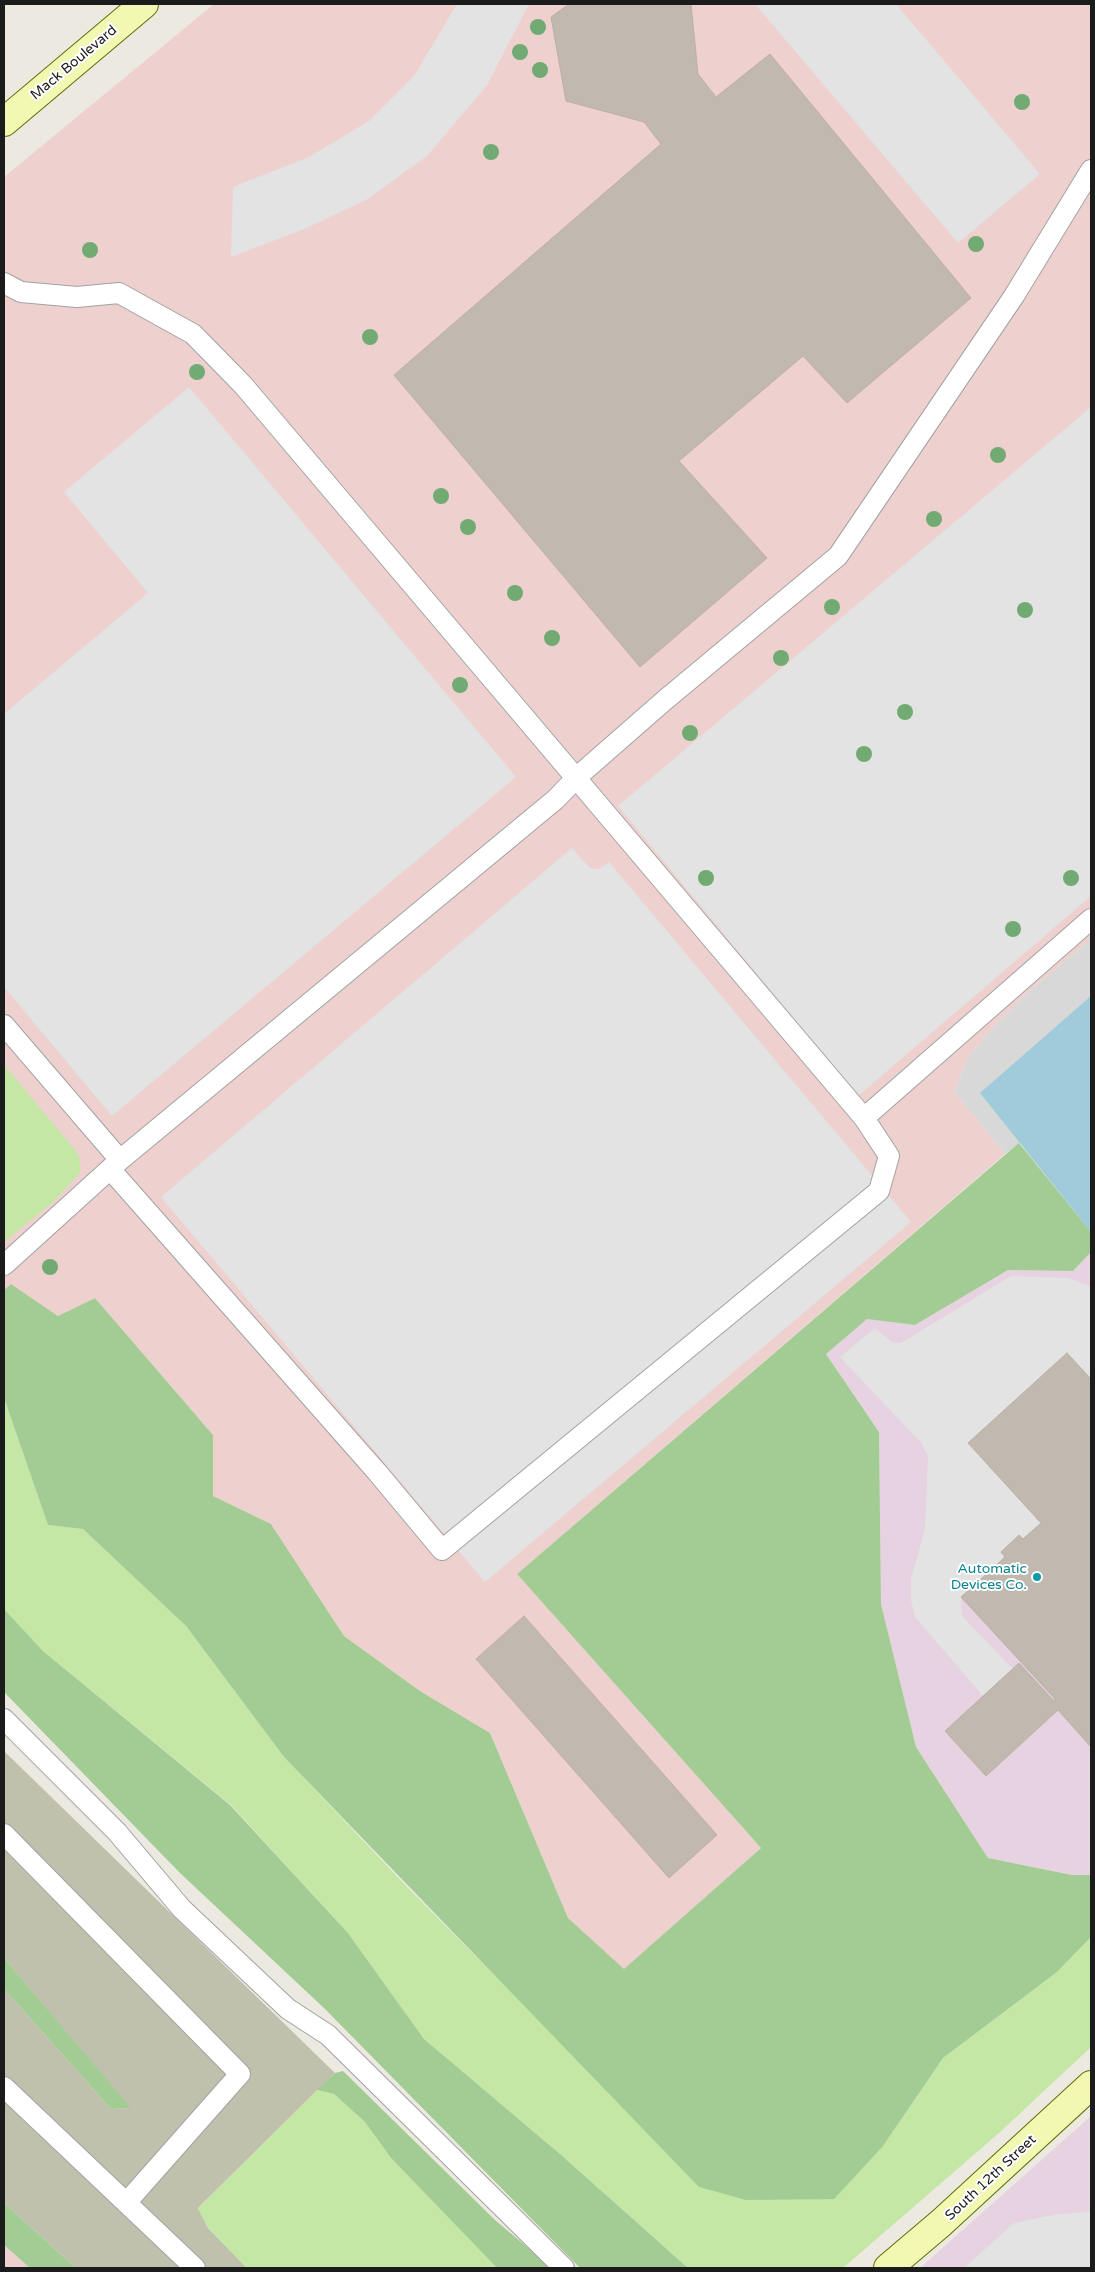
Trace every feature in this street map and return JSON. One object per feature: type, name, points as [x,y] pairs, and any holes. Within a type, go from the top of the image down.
[{"type":"street","name":"Mack Boulevard","points":[[4,122],[144,4]]},
{"type":"street","name":"South 12th Street","points":[[888,2268],[941,2223],[1091,2085]]},
{"type":"lane","points":[[4,1264],[115,1165],[556,799],[577,777],[665,700],[838,556],[1014,296],[1091,170]]},
{"type":"lane","points":[[4,283],[21,292],[77,297],[119,293],[193,334],[243,385],[577,777],[864,1118],[889,1156],[879,1191],[442,1550],[115,1165],[4,1025]]},
{"type":"lane","points":[[864,1118],[1091,919]]},
{"type":"lane","points":[[4,1719],[117,1832],[182,1909],[288,2009],[328,2035],[564,2268]]},
{"type":"lane","points":[[4,1834],[240,2074],[126,2203]]},
{"type":"lane","points":[[4,2087],[195,2268]]},
{"type":"shaded area","points":[[214,4],[1091,4],[1091,939],[1025,995],[995,1025],[968,1057],[954,1092],[1005,1154],[517,1574],[761,1848],[624,1970],[568,1918],[490,1733],[420,1691],[344,1636],[271,1524],[213,1496],[213,1435],[95,1298],[58,1316],[11,1284],[4,1290],[4,177]]},
{"type":"shaded area","points":[[457,4],[529,4],[487,85],[427,156],[366,200],[304,229],[231,257],[233,187],[309,157],[369,121],[414,76]]},
{"type":"shaded area","points":[[755,4],[896,4],[1040,174],[958,243]]},
{"type":"shaded area","points":[[189,387],[516,777],[112,1116],[4,987],[4,714],[148,593],[64,492]]},
{"type":"shaded area","points":[[1091,407],[1091,896],[858,1096],[618,806]]},
{"type":"shaded area","points":[[572,848],[590,868],[599,869],[609,862],[911,1222],[485,1582],[161,1197]]},
{"type":"shaded area","points":[[1091,939],[1091,1232],[1020,1143],[1005,1154],[954,1092],[968,1057],[995,1025],[1025,995]]},
{"type":"shaded area","points":[[1091,1252],[1091,1875],[1073,1875],[988,1858],[916,1747],[881,1604],[879,1432],[826,1354],[867,1318],[915,1325],[1008,1270],[1073,1271]]},
{"type":"shaded area","points":[[1011,1276],[1069,1278],[1091,1287],[1091,1379],[1067,1353],[969,1443],[1041,1523],[1023,1539],[1019,1535],[1001,1552],[1005,1557],[961,1597],[962,1616],[1013,1669],[983,1696],[915,1617],[911,1600],[911,1579],[925,1529],[928,1456],[922,1444],[840,1357],[875,1328],[893,1343],[901,1343]]},
{"type":"shaded area","points":[[4,1751],[335,2073],[198,2208],[208,2228],[247,2268],[76,2268],[4,2203],[4,1989],[111,2109],[130,2108],[4,1958]]},
{"type":"shaded area","points":[[1091,2116],[1091,2268],[920,2268]]},
{"type":"shaded area","points":[[1091,2211],[1091,2268],[964,2268],[1014,2223],[1054,2215]]},
{"type":"shaded area","points":[[4,2245],[30,2268],[4,2268]]},
{"type":"green space","points":[[4,1065],[77,1152],[80,1161],[80,1173],[52,1203],[4,1242]]},
{"type":"green space","points":[[1019,1143],[1091,1232],[1091,1252],[1073,1271],[1008,1270],[915,1325],[867,1319],[826,1354],[879,1432],[881,1604],[916,1747],[988,1858],[1072,1875],[1091,1875],[1091,1937],[1057,1972],[943,2058],[883,2146],[834,2199],[746,2200],[699,2187],[284,1757],[186,1626],[83,1529],[48,1525],[4,1398],[4,1290],[11,1284],[58,1316],[95,1298],[213,1435],[213,1496],[271,1524],[344,1636],[420,1691],[490,1733],[568,1918],[624,1969],[761,1848],[517,1574]]},
{"type":"green space","points":[[4,1398],[48,1525],[83,1529],[186,1626],[284,1757],[407,1887],[528,2009],[883,2146],[943,2058],[1057,1972],[1091,1937],[1091,2047],[999,2133],[843,2268],[688,2268],[560,2154],[424,2039],[348,1933],[231,1805],[43,1651],[4,1609]]},
{"type":"green space","points":[[4,1609],[43,1651],[230,1805],[348,1933],[424,2039],[560,2154],[688,2268],[580,2268],[325,2009],[180,1873],[4,1692]]},
{"type":"green space","points":[[4,1958],[131,2108],[111,2109],[4,1989]]},
{"type":"green space","points":[[343,2071],[495,2220],[552,2268],[497,2268],[391,2158],[365,2122],[334,2094],[317,2090],[335,2073]]},
{"type":"green space","points":[[317,2090],[334,2094],[365,2122],[391,2158],[497,2268],[247,2268],[208,2228],[198,2208]]},
{"type":"green space","points":[[4,2203],[76,2268],[30,2268],[4,2245]]},
{"type":"water","points":[[1091,996],[1091,1232],[980,1093]]},
{"type":"building","points":[[569,4],[691,4],[698,74],[716,97],[770,54],[971,298],[847,403],[803,356],[679,461],[767,558],[640,667],[394,375],[661,144],[644,122],[566,101],[551,17]]},
{"type":"building","name":"Automatic Devices Co.","points":[[1067,1353],[1091,1379],[1091,1747],[1058,1710],[986,1776],[945,1731],[1019,1663],[1054,1701],[1055,1699],[961,1597],[1005,1557],[1001,1552],[1019,1535],[1023,1539],[1041,1523],[968,1443]]},
{"type":"building","points":[[524,1616],[717,1835],[669,1878],[476,1659]]},
{"type":"place","name":"Automatic Devices Co.","points":[[1037,1577]]}]
